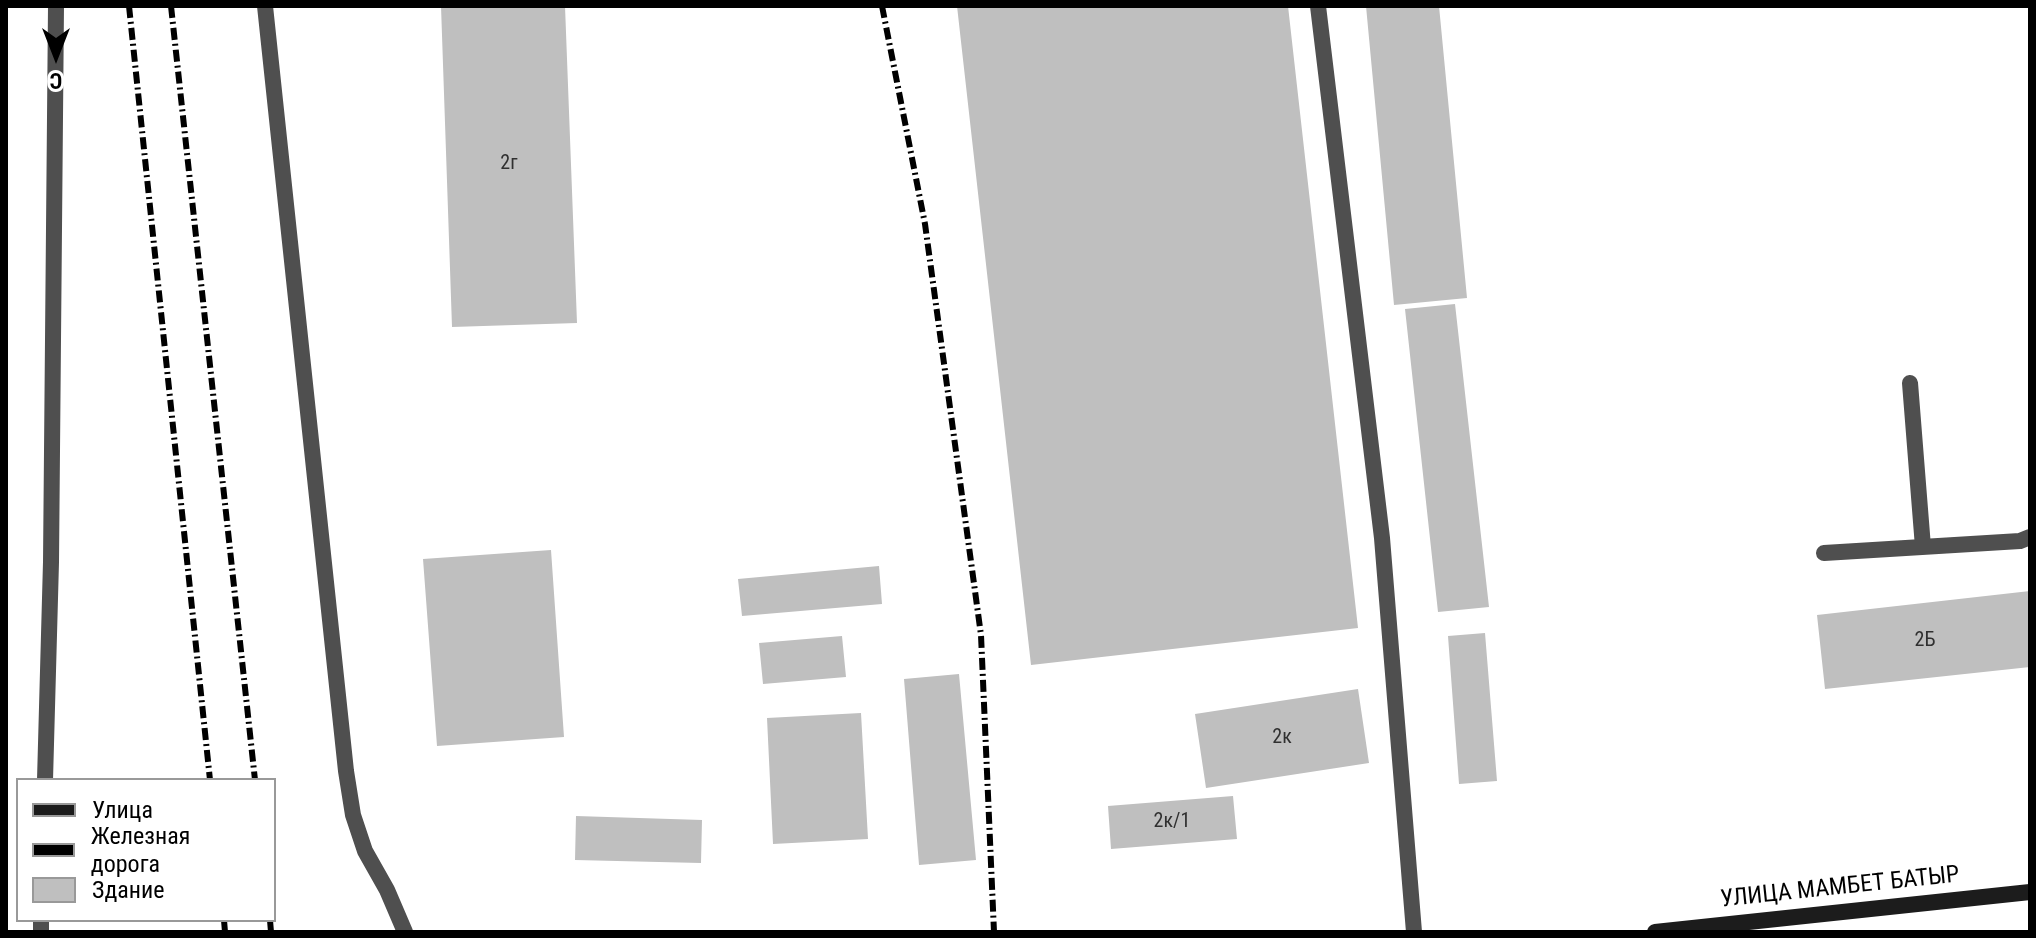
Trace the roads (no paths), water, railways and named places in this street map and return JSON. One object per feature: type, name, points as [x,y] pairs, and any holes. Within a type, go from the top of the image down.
[{"type":"main road","name":"УЛИЦА МАМБЕТ БАТЫР","points":[[1655,932],[2030,892]]},
{"type":"street","points":[[45,778],[51,562],[56,6]]},
{"type":"street","points":[[265,6],[346,771],[353,815],[365,851],[387,890],[405,932]]},
{"type":"street","points":[[1318,6],[1382,538],[1414,932]]},
{"type":"street","points":[[1910,383],[1923,547]]},
{"type":"street","points":[[1824,553],[2020,541],[2030,537]]},
{"type":"railway","points":[[129,6],[210,778]]},
{"type":"railway","points":[[171,6],[255,778]]},
{"type":"railway","points":[[882,6],[925,224],[981,635],[994,932]]},
{"type":"railway","points":[[224,922],[225,932]]},
{"type":"railway","points":[[270,922],[271,932]]}]
